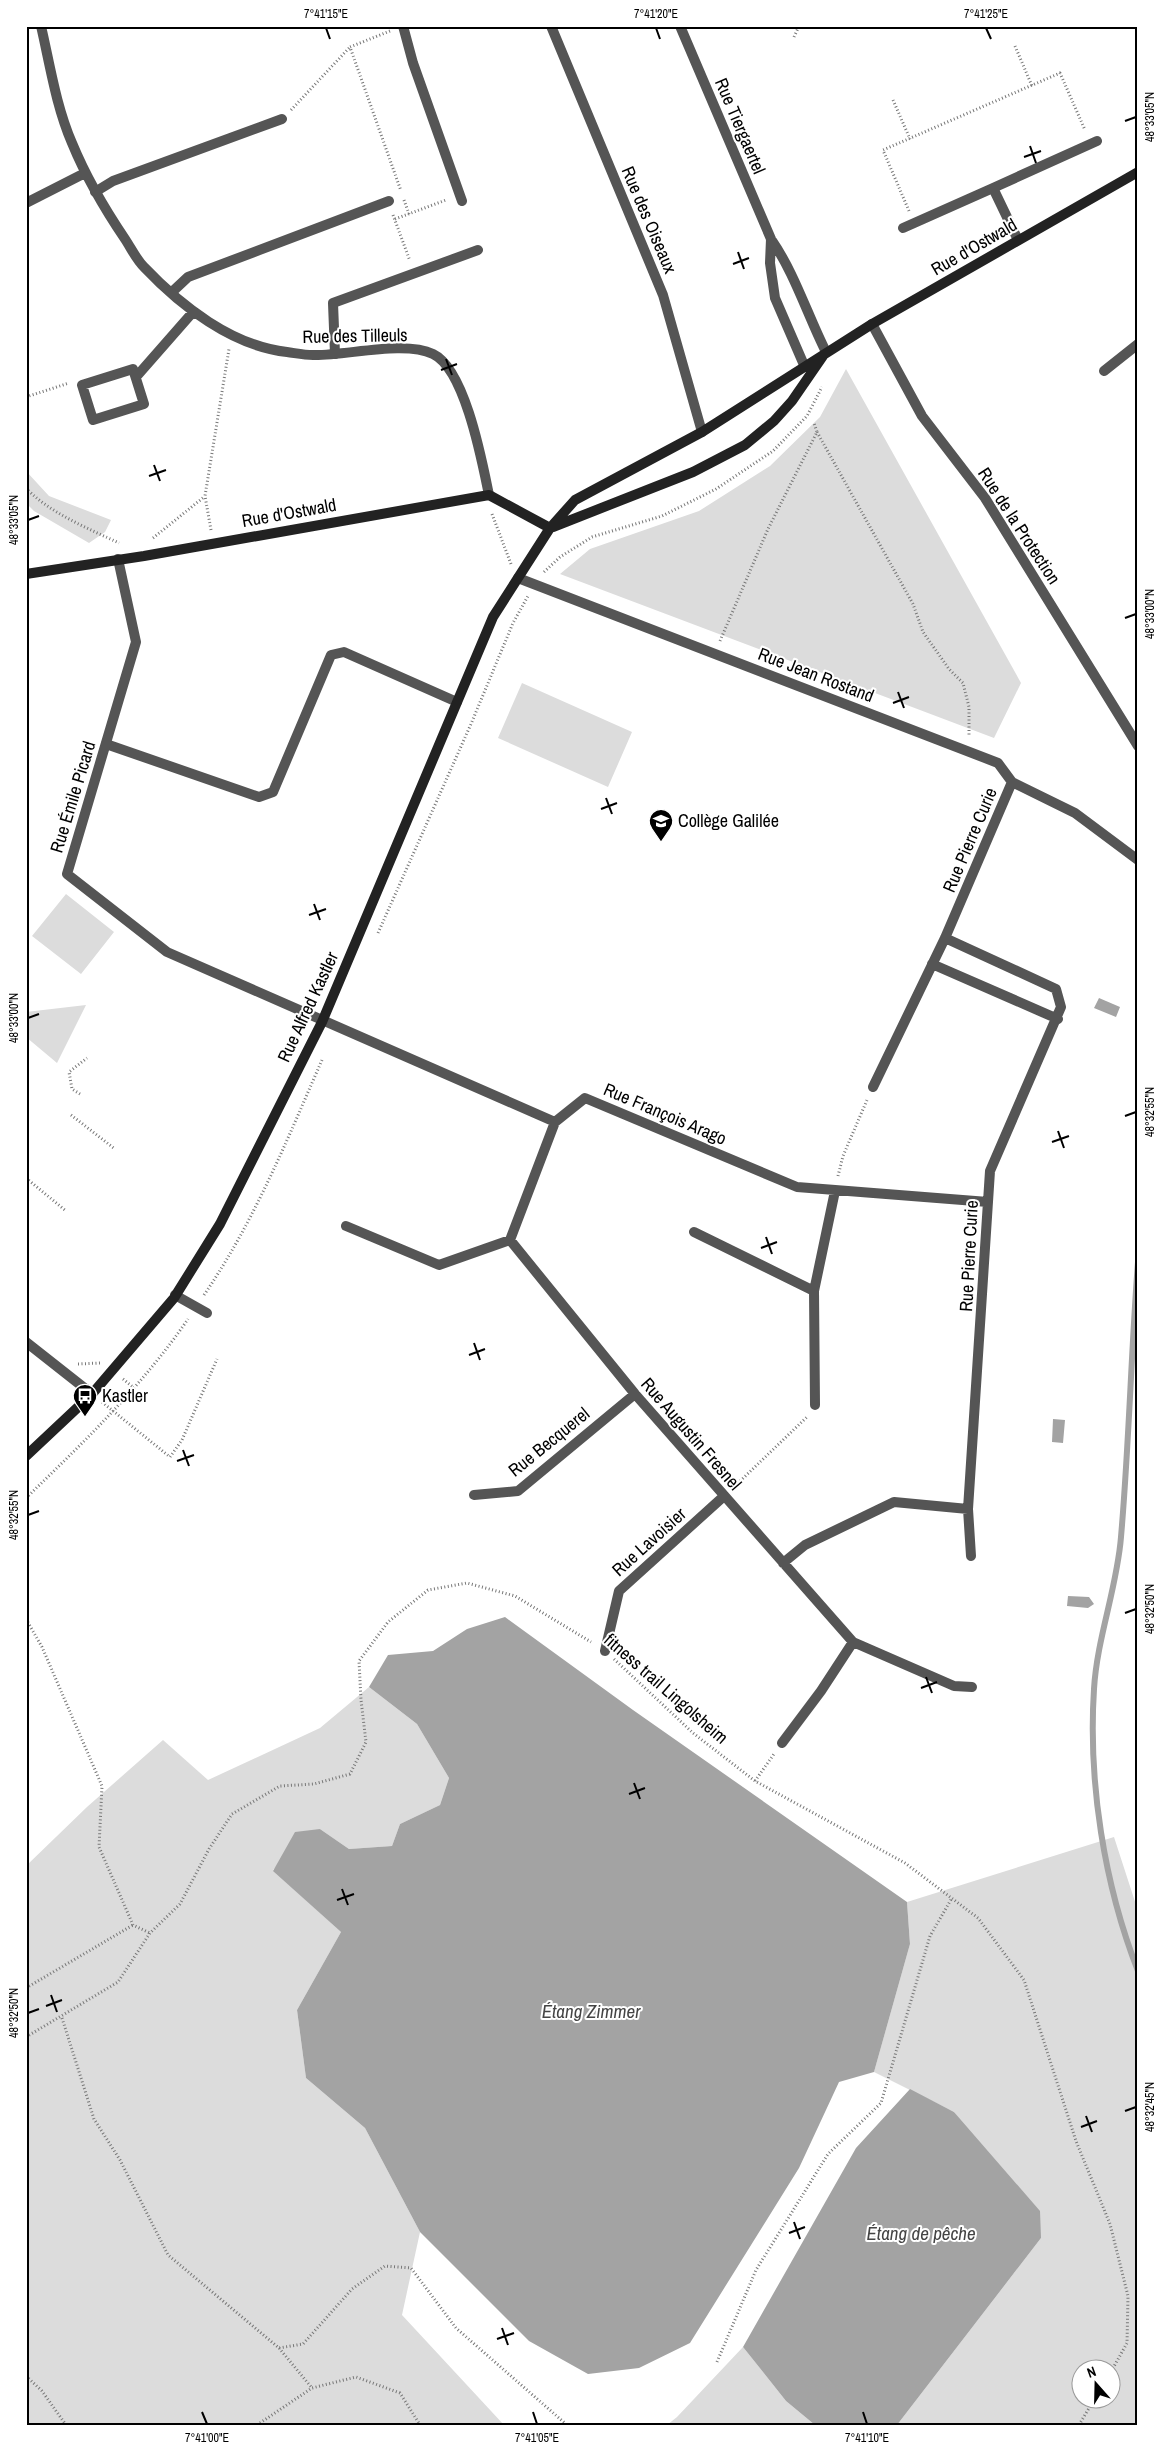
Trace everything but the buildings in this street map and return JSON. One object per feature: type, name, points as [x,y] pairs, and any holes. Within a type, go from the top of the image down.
[{"type":"main road","name":"Rue d'Ostwald","points":[[550,528],[575,500],[702,432],[804,365],[872,324],[1138,172]]},
{"type":"main road","name":"Rue d'Ostwald","points":[[550,528],[693,472],[745,445],[774,421],[786,408],[826,352]]},
{"type":"main road","name":"Rue d'Ostwald","points":[[26,574],[488,495]]},
{"type":"main road","points":[[488,495],[550,528]]},
{"type":"main road","name":"Rue Alfred Kastler","points":[[26,1456],[92,1394],[175,1295],[220,1224],[322,1022],[493,617],[550,528]]},
{"type":"street","name":"Rue des Tilleuls","points":[[41,26],[55,89],[71,141],[85,173],[143,266],[193,312],[231,334],[268,350],[313,356],[405,348],[433,354],[448,367],[463,393],[488,495]]},
{"type":"street","name":"Rue des Oiseaux","points":[[551,26],[663,295],[702,432]]},
{"type":"street","name":"Rue Tiergaertel","points":[[680,26],[771,239],[787,262],[811,322],[826,352]]},
{"type":"street","points":[[398,28],[413,63],[461,198]]},
{"type":"street","points":[[96,192],[113,181],[282,119]]},
{"type":"street","points":[[903,228],[1094,142]]},
{"type":"street","points":[[26,203],[85,173]]},
{"type":"street","points":[[993,188],[1018,240]]},
{"type":"street","points":[[172,292],[188,277],[389,201]]},
{"type":"street","name":"Rue Tiergaertel","points":[[771,239],[770,263],[775,298],[804,365]]},
{"type":"street","points":[[335,354],[333,303],[478,250]]},
{"type":"street","points":[[136,378],[193,312]]},
{"type":"street","name":"Rue de la Protection","points":[[872,324],[922,416],[985,498],[1138,746]]},
{"type":"street","points":[[1104,371],[1138,344]]},
{"type":"street","points":[[133,369],[144,404],[93,420],[82,385],[133,369]]},
{"type":"street","name":"Rue Émile Picard","points":[[118,559],[136,642],[67,874],[167,952],[322,1022]]},
{"type":"street","name":"Rue Jean Rostand","points":[[518,578],[998,763],[1012,782],[1075,813],[1138,860]]},
{"type":"street","points":[[106,744],[258,797],[273,792],[331,655],[344,652],[457,702]]},
{"type":"street","name":"Rue Pierre Curie","points":[[873,1087],[945,938],[1012,782]]},
{"type":"street","name":"Rue Pierre Curie","points":[[945,938],[1056,989],[1061,1008],[1058,1019],[990,1170],[968,1509],[971,1556]]},
{"type":"street","points":[[932,964],[1058,1019]]},
{"type":"street","points":[[322,1022],[555,1122],[510,1240],[439,1265],[346,1226]]},
{"type":"street","name":"Rue François Arago","points":[[555,1122],[585,1098],[797,1187],[988,1202]]},
{"type":"street","points":[[815,1405],[814,1291],[835,1191]]},
{"type":"street","points":[[694,1232],[814,1291]]},
{"type":"street","name":"Rue Augustin Fresnel","points":[[510,1240],[635,1394],[723,1497],[852,1642],[954,1686],[972,1687]]},
{"type":"street","points":[[175,1295],[207,1313]]},
{"type":"street","points":[[26,1342],[92,1394]]},
{"type":"street","name":"Rue Becquerel","points":[[474,1495],[518,1491],[635,1394]]},
{"type":"street","name":"Rue Lavoisier","points":[[605,1651],[619,1591],[723,1497]]},
{"type":"street","points":[[783,1563],[804,1544],[894,1502],[968,1509]]},
{"type":"street","points":[[782,1743],[821,1691],[852,1642]]},
{"type":"path","points":[[794,37],[798,26]]},
{"type":"path","points":[[282,119],[350,47],[398,28]]},
{"type":"path","points":[[1015,46],[1032,86]]},
{"type":"path","points":[[350,47],[409,214]]},
{"type":"path","points":[[914,223],[883,150],[1060,73],[1094,142]]},
{"type":"path","points":[[893,100],[910,138]]},
{"type":"path","points":[[395,219],[461,198]]},
{"type":"path","points":[[389,201],[414,273]]},
{"type":"path","points":[[213,543],[205,496],[231,334]]},
{"type":"path","points":[[378,934],[471,724],[513,623],[540,575],[560,557],[592,537],[662,516],[716,489],[773,451],[807,416],[826,378]]},
{"type":"path","points":[[26,397],[68,383],[82,385]]},
{"type":"path","points":[[814,423],[817,432],[913,604],[923,632],[949,669],[962,683],[969,707],[970,752]]},
{"type":"path","points":[[715,653],[768,529],[817,432]]},
{"type":"path","points":[[26,488],[32,494],[78,524],[120,544]]},
{"type":"path","points":[[488,495],[492,519],[506,556],[518,578]]},
{"type":"path","points":[[152,540],[205,496]]},
{"type":"path","points":[[26,1498],[113,1411],[173,1342],[225,1265],[263,1194],[324,1054]]},
{"type":"path","points":[[80,1094],[72,1089],[69,1072],[87,1058]]},
{"type":"path","points":[[835,1191],[843,1156],[873,1087]]},
{"type":"path","points":[[71,1115],[115,1149]]},
{"type":"path","points":[[26,1178],[66,1211]]},
{"type":"path","points":[[92,1394],[170,1457],[182,1440],[217,1360]]},
{"type":"path","points":[[723,1497],[813,1411],[815,1405]]},
{"type":"path","name":"fitness trail Lingolsheim","points":[[150,1933],[180,1904],[209,1850],[232,1814],[280,1786],[314,1784],[350,1774],[366,1742],[359,1661],[388,1622],[428,1590],[467,1583],[515,1596],[605,1651],[693,1734],[755,1781],[905,1862],[978,1918],[1024,1980],[1076,2141],[1110,2224],[1128,2296],[1127,2344],[1119,2358]]},
{"type":"path","points":[[26,1619],[42,1647],[102,1786],[100,1847],[133,1925],[150,1933],[118,1982],[62,2018],[26,2037]]},
{"type":"path","points":[[755,1781],[782,1743]]},
{"type":"path","points":[[717,2362],[756,2270],[828,2154],[880,2103],[930,1936],[952,1898]]},
{"type":"path","points":[[26,1988],[133,1925]]},
{"type":"path","points":[[62,2018],[94,2120],[120,2160],[168,2256],[279,2348],[312,2388]]},
{"type":"path","points":[[279,2348],[302,2344],[352,2289],[385,2266],[411,2268],[456,2328],[567,2425]]},
{"type":"path","points":[[26,2376],[42,2391],[66,2425]]},
{"type":"path","points":[[257,2425],[312,2388],[356,2377],[400,2393],[420,2425]]},
{"type":"path","points":[[1080,2425],[1089,2408]]},
{"type":"shaded area","points":[[846,369],[1021,683],[994,738],[560,574],[590,549],[699,511],[770,466],[820,417]]},
{"type":"shaded area","points":[[26,471],[49,496],[111,520],[105,532],[89,543],[34,511],[26,503]]},
{"type":"shaded area","points":[[522,683],[632,732],[608,787],[498,738]]},
{"type":"shaded area","points":[[66,894],[114,932],[81,974],[32,936]]},
{"type":"shaded area","points":[[86,1005],[57,1063],[26,1037],[26,1012]]},
{"type":"shaded area","points":[[369,1687],[417,1724],[449,1778],[440,1805],[400,1824],[392,1846],[349,1849],[320,1829],[273,1870],[341,1932],[297,2010],[306,2078],[365,2128],[420,2232],[402,2315],[504,2425],[26,2425],[26,1866],[87,1807],[163,1740],[208,1780],[320,1728]]},
{"type":"shaded area","points":[[1114,1837],[1138,1911],[1138,2425],[897,2425],[1041,2238],[954,2112],[874,2072],[910,1944],[907,1902]]},
{"type":"shaded area","points":[[743,2347],[786,2401],[815,2425],[667,2425],[677,2417]]},
{"type":"water","points":[[1099,998],[1120,1007],[1116,1017],[1094,1008]]},
{"type":"water","points":[[1053,1419],[1065,1420],[1063,1443],[1052,1442]]},
{"type":"water","points":[[1068,1596],[1089,1597],[1094,1604],[1088,1608],[1067,1606]]},
{"type":"water","name":"Étang Zimmer","points":[[505,1617],[633,1710],[907,1902],[910,1944],[874,2072],[839,2082],[799,2168],[690,2343],[639,2368],[588,2374],[529,2341],[420,2232],[365,2128],[306,2078],[297,2010],[341,1932],[273,1871],[295,1832],[320,1829],[349,1849],[392,1846],[400,1824],[440,1805],[449,1778],[417,1724],[369,1687],[388,1655],[433,1651],[467,1629]]},
{"type":"water","name":"Étang de pêche","points":[[910,2089],[954,2112],[1040,2211],[1041,2238],[897,2425],[815,2425],[786,2401],[743,2347],[856,2148]]},
{"type":"waterway","points":[[1138,1262],[1121,1537],[1116,1575],[1096,1670],[1093,1724],[1096,1796],[1101,1832],[1116,1903],[1138,1971]]},
{"type":"place","name":"Collège Galilée","points":[[661,842]]},
{"type":"place","name":"Kastler","points":[[85,1417]]}]
